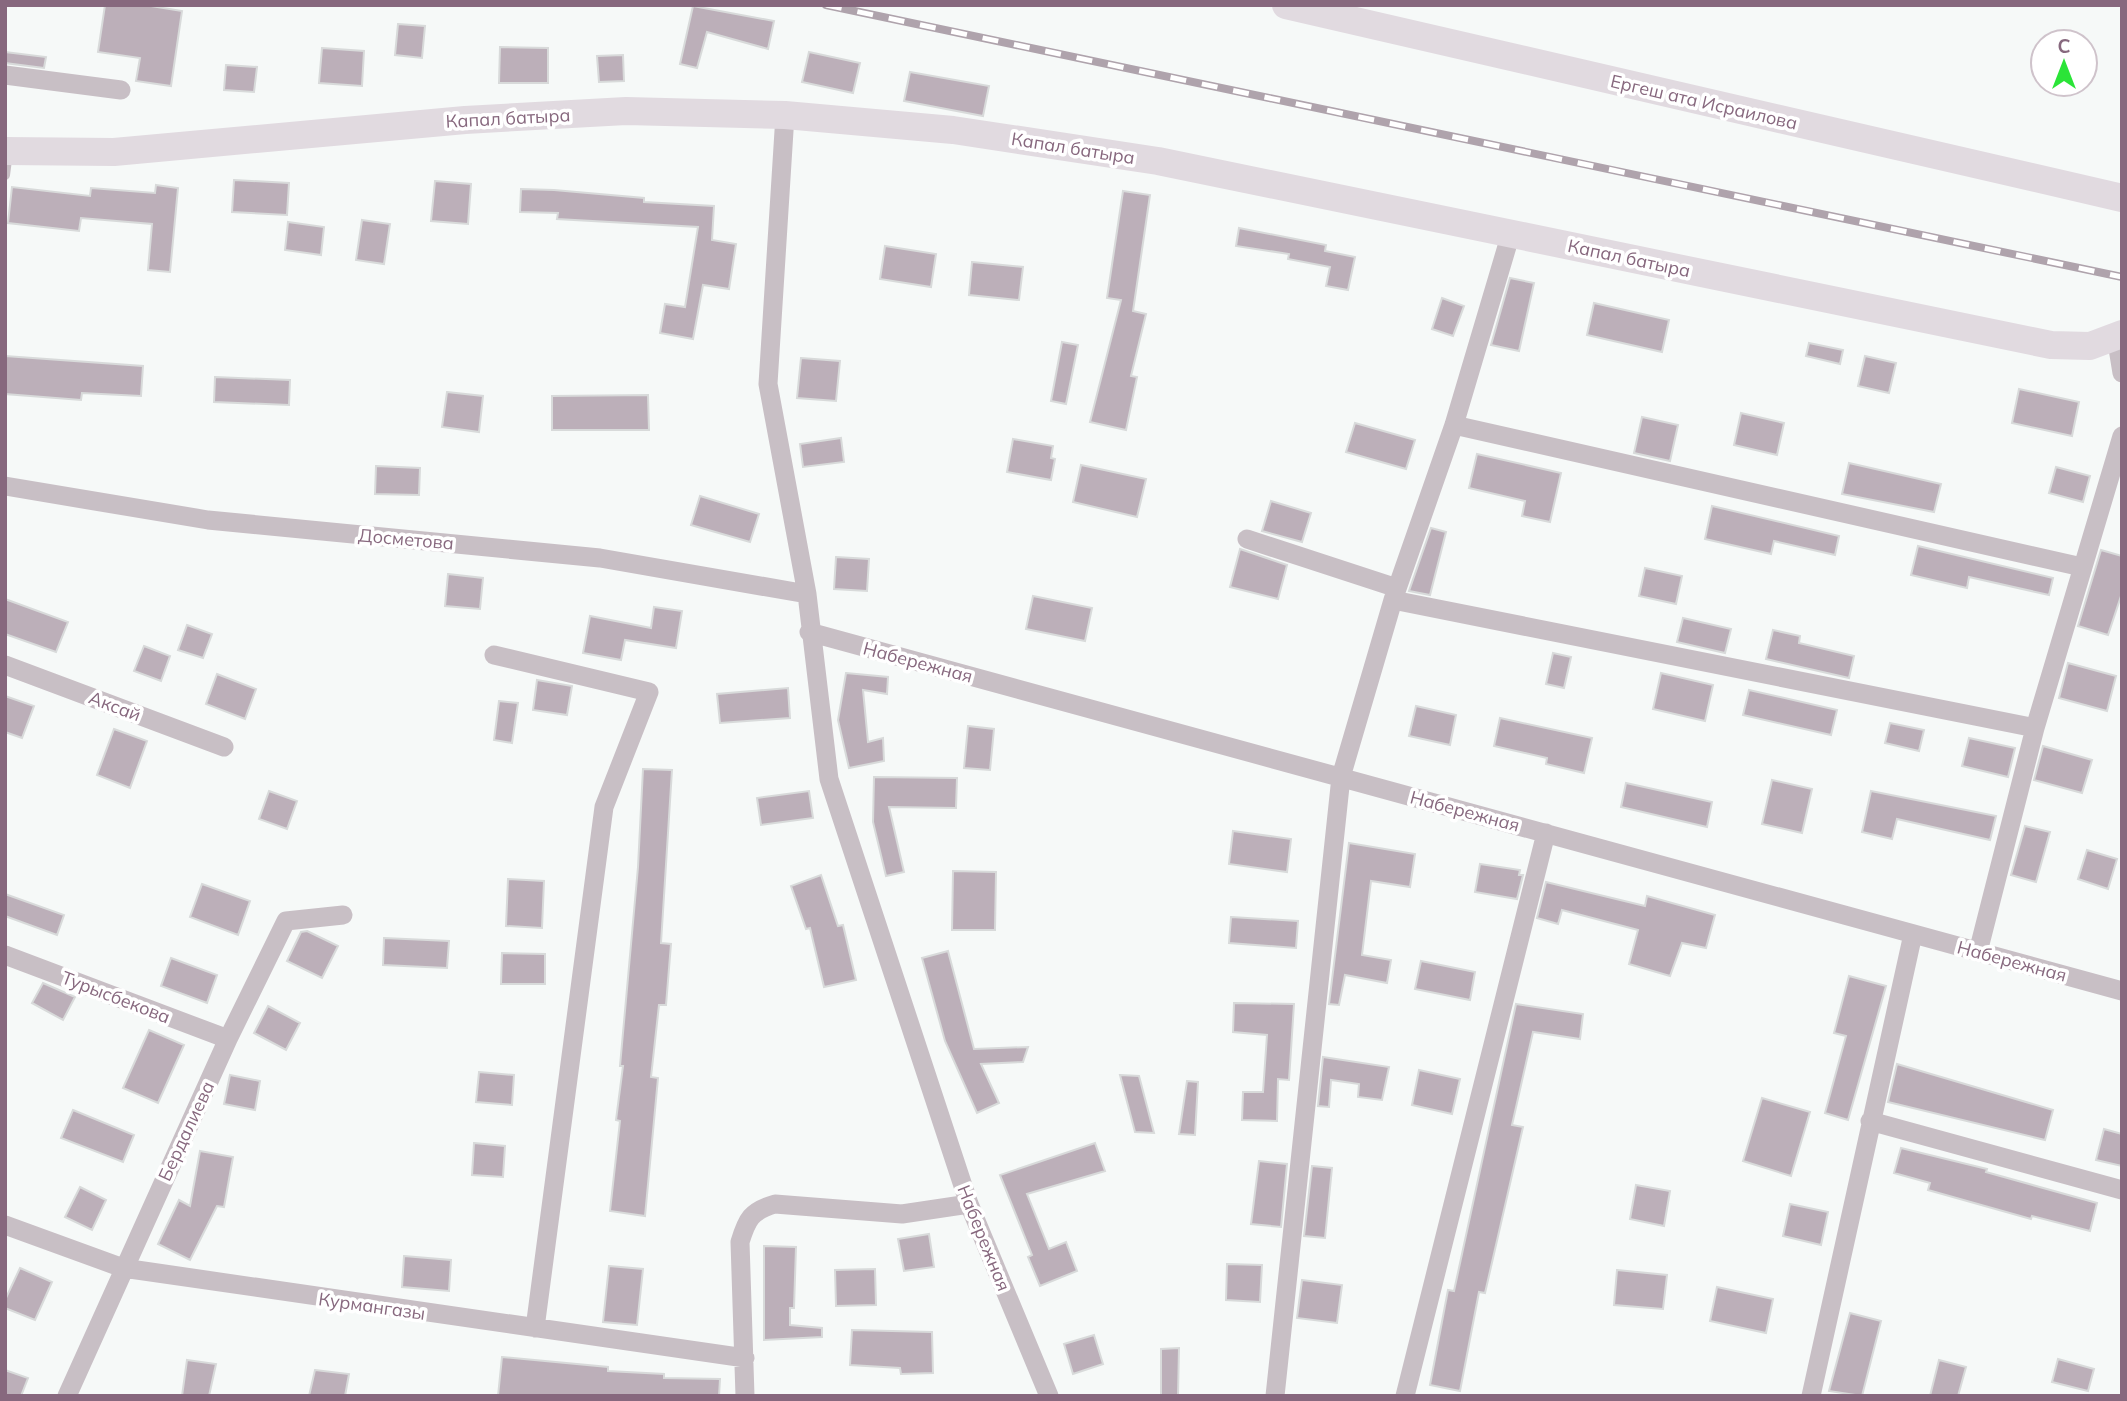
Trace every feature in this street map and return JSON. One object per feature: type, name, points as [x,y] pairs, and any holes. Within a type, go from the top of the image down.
[{"type":"main road","name":"Ергеш ата Исраилова","points":[[1286,5],[2122,198]]},
{"type":"main road","name":"Капал батыра","points":[[6,159],[114,152],[465,120],[626,111],[785,115],[953,130],[1158,161],[2051,345],[2090,346],[2119,335]]},
{"type":"street","points":[[5,75],[121,90]]},
{"type":"street","name":"Набережная","points":[[785,115],[768,384],[807,594],[809,632],[829,779],[969,1204],[1049,1396]]},
{"type":"street","points":[[1275,1396],[1342,777],[1395,594],[1454,425],[1511,233]]},
{"type":"street","points":[[2119,335],[2122,373]]},
{"type":"street","points":[[1454,425],[2082,567]]},
{"type":"street","points":[[1978,951],[2035,729],[2122,436]]},
{"type":"street","name":"Досметова","points":[[5,486],[208,520],[600,558],[807,594]]},
{"type":"street","points":[[1247,539],[1395,594],[2035,729]]},
{"type":"street","name":"Набережная","points":[[809,632],[2122,991]]},
{"type":"street","points":[[494,655],[649,692],[604,807],[535,1328]]},
{"type":"street","name":"Аксай","points":[[5,666],[224,747]]},
{"type":"street","points":[[1405,1396],[1546,833]]},
{"type":"street","name":"Бердалиева","points":[[67,1396],[228,1039],[286,920],[343,915]]},
{"type":"street","points":[[1811,1396],[1913,934]]},
{"type":"street","name":"Турысбекова","points":[[5,955],[228,1039]]},
{"type":"street","points":[[1870,1121],[2122,1190]]},
{"type":"street","points":[[745,1396],[740,1242],[745,1225],[757,1209],[775,1204],[902,1214],[969,1204]]},
{"type":"street","name":"Курмангазы","points":[[5,1225],[123,1268],[745,1358]]},
{"type":"building","points":[[105,5],[145,5],[182,11],[171,86],[136,81],[140,58],[98,52]]},
{"type":"building","points":[[693,6],[774,21],[768,49],[707,32],[697,68],[680,64]]},
{"type":"building","points":[[398,24],[425,26],[422,58],[395,55]]},
{"type":"building","points":[[500,47],[548,48],[548,83],[499,83]]},
{"type":"building","points":[[322,48],[364,51],[362,86],[319,83]]},
{"type":"building","points":[[5,52],[46,57],[44,68],[5,63]]},
{"type":"building","points":[[809,52],[860,63],[853,93],[802,82]]},
{"type":"building","points":[[623,55],[624,81],[599,82],[597,56]]},
{"type":"building","points":[[226,65],[257,67],[254,92],[224,90]]},
{"type":"building","points":[[910,72],[989,86],[983,116],[904,101]]},
{"type":"building","points":[[234,180],[289,183],[287,215],[232,212]]},
{"type":"building","points":[[435,181],[471,184],[468,224],[431,221]]},
{"type":"building","points":[[156,185],[178,188],[170,272],[148,270],[152,224],[81,218],[79,231],[8,223],[12,187],[90,196],[91,188],[155,193]]},
{"type":"building","points":[[521,189],[644,198],[644,202],[714,206],[712,240],[736,244],[729,289],[703,285],[693,339],[660,333],[665,304],[685,307],[698,227],[557,219],[558,213],[520,212]]},
{"type":"building","points":[[1123,191],[1150,195],[1133,311],[1146,314],[1131,376],[1137,377],[1126,430],[1090,422],[1121,300],[1107,298]]},
{"type":"building","points":[[362,220],[390,224],[384,264],[356,260]]},
{"type":"building","points":[[288,222],[324,227],[321,255],[285,250]]},
{"type":"building","points":[[1239,228],[1326,245],[1325,251],[1355,257],[1348,290],[1326,286],[1330,267],[1288,259],[1289,254],[1236,246]]},
{"type":"building","points":[[885,246],[936,254],[931,287],[880,279]]},
{"type":"building","points":[[972,262],[1023,267],[1019,300],[969,295]]},
{"type":"building","points":[[1510,278],[1534,283],[1519,351],[1491,345]]},
{"type":"building","points":[[1442,298],[1464,306],[1453,336],[1432,329]]},
{"type":"building","points":[[1594,303],[1669,320],[1662,352],[1587,335]]},
{"type":"building","points":[[1062,342],[1078,345],[1066,404],[1051,401]]},
{"type":"building","points":[[1809,343],[1843,350],[1840,364],[1806,356]]},
{"type":"building","points":[[5,356],[143,366],[141,396],[82,393],[81,400],[5,394]]},
{"type":"building","points":[[1865,356],[1896,363],[1889,393],[1858,386]]},
{"type":"building","points":[[801,358],[840,361],[836,401],[797,398]]},
{"type":"building","points":[[215,377],[290,380],[289,405],[214,402]]},
{"type":"building","points":[[2019,389],[2079,402],[2072,436],[2012,423]]},
{"type":"building","points":[[447,392],[483,396],[479,432],[442,427]]},
{"type":"building","points":[[648,395],[649,430],[552,430],[552,396]]},
{"type":"building","points":[[1741,413],[1784,423],[1777,455],[1734,445]]},
{"type":"building","points":[[1642,417],[1678,425],[1670,461],[1634,453]]},
{"type":"building","points":[[1355,423],[1415,440],[1406,469],[1346,452]]},
{"type":"building","points":[[841,438],[844,462],[803,467],[800,444]]},
{"type":"building","points":[[1013,439],[1053,446],[1051,458],[1055,459],[1051,480],[1007,472]]},
{"type":"building","points":[[1477,454],[1561,473],[1550,522],[1522,516],[1525,501],[1469,488]]},
{"type":"building","points":[[1849,463],[1941,484],[1934,512],[1842,494]]},
{"type":"building","points":[[1081,465],[1146,479],[1137,517],[1073,502]]},
{"type":"building","points":[[376,466],[420,468],[419,495],[375,494]]},
{"type":"building","points":[[2056,467],[2090,476],[2083,502],[2049,493]]},
{"type":"building","points":[[700,496],[759,514],[750,542],[691,525]]},
{"type":"building","points":[[1271,501],[1311,513],[1302,542],[1262,531]]},
{"type":"building","points":[[1712,506],[1839,536],[1835,555],[1774,541],[1771,554],[1705,539]]},
{"type":"building","points":[[1431,528],[1446,532],[1430,595],[1409,591]]},
{"type":"building","points":[[1918,546],[2053,578],[2049,595],[1969,577],[1967,588],[1911,575]]},
{"type":"building","points":[[1240,549],[1287,565],[1278,599],[1230,587]]},
{"type":"building","points":[[2101,550],[2122,556],[2122,593],[2108,635],[2078,626]]},
{"type":"building","points":[[836,557],[869,559],[867,591],[834,589]]},
{"type":"building","points":[[1645,568],[1682,576],[1676,604],[1639,596]]},
{"type":"building","points":[[448,574],[483,578],[480,609],[445,606]]},
{"type":"building","points":[[1033,596],[1092,608],[1085,641],[1026,629]]},
{"type":"building","points":[[5,599],[68,622],[56,652],[5,634]]},
{"type":"building","points":[[654,607],[682,611],[676,648],[625,640],[621,660],[583,653],[590,616],[651,628]]},
{"type":"building","points":[[1683,618],[1731,629],[1725,653],[1677,642]]},
{"type":"building","points":[[187,625],[212,634],[203,658],[178,650]]},
{"type":"building","points":[[1773,630],[1800,636],[1799,643],[1854,656],[1849,678],[1766,659]]},
{"type":"building","points":[[144,646],[170,656],[161,681],[134,671]]},
{"type":"building","points":[[1553,653],[1571,657],[1564,688],[1546,684]]},
{"type":"building","points":[[2068,663],[2116,676],[2107,711],[2059,698]]},
{"type":"building","points":[[846,673],[888,677],[887,694],[863,690],[868,742],[883,738],[884,761],[849,768],[838,720]]},
{"type":"building","points":[[1661,673],[1713,685],[1705,721],[1653,709]]},
{"type":"building","points":[[217,674],[256,689],[245,719],[206,704]]},
{"type":"building","points":[[537,680],[572,686],[567,715],[533,710]]},
{"type":"building","points":[[788,688],[790,718],[720,723],[717,694]]},
{"type":"building","points":[[1749,690],[1837,710],[1831,735],[1743,715]]},
{"type":"building","points":[[5,696],[34,706],[22,738],[5,732]]},
{"type":"building","points":[[499,701],[518,703],[512,743],[494,740]]},
{"type":"building","points":[[1416,706],[1456,715],[1450,745],[1409,736]]},
{"type":"building","points":[[1500,718],[1592,738],[1584,773],[1546,764],[1547,758],[1494,746]]},
{"type":"building","points":[[1890,723],[1924,730],[1919,751],[1885,743]]},
{"type":"building","points":[[968,726],[994,729],[990,770],[964,768]]},
{"type":"building","points":[[114,729],[147,741],[130,788],[97,775]]},
{"type":"building","points":[[1969,738],[2015,748],[2008,777],[1962,766]]},
{"type":"building","points":[[2043,746],[2092,760],[2082,793],[2034,780]]},
{"type":"building","points":[[643,769],[672,770],[661,943],[671,944],[666,1005],[659,1005],[651,1077],[658,1078],[645,1216],[610,1211],[620,1121],[616,1120],[623,1066],[620,1066],[638,867]]},
{"type":"building","points":[[874,777],[957,778],[956,808],[889,807],[904,872],[886,876],[873,822]]},
{"type":"building","points":[[1772,780],[1812,789],[1802,833],[1762,824]]},
{"type":"building","points":[[1626,783],[1712,802],[1707,827],[1621,807]]},
{"type":"building","points":[[269,791],[297,801],[287,829],[259,819]]},
{"type":"building","points":[[809,791],[813,818],[761,825],[757,798]]},
{"type":"building","points":[[1871,791],[1996,816],[1990,840],[1897,819],[1892,839],[1862,832]]},
{"type":"building","points":[[2025,826],[2050,832],[2036,882],[2011,875]]},
{"type":"building","points":[[1233,831],[1291,839],[1287,872],[1229,864]]},
{"type":"building","points":[[1349,843],[1415,854],[1410,887],[1371,881],[1362,955],[1391,960],[1387,983],[1345,975],[1339,1005],[1329,1004]]},
{"type":"building","points":[[2087,850],[2117,859],[2108,889],[2078,879]]},
{"type":"building","points":[[1480,864],[1520,870],[1519,875],[1523,875],[1517,899],[1475,892]]},
{"type":"building","points":[[953,871],[996,872],[995,930],[952,930]]},
{"type":"building","points":[[821,875],[838,926],[843,925],[856,980],[824,987],[810,928],[806,929],[791,886]]},
{"type":"building","points":[[508,879],[544,881],[542,928],[506,926]]},
{"type":"building","points":[[1546,882],[1645,906],[1647,896],[1715,915],[1706,948],[1682,943],[1670,976],[1629,964],[1638,930],[1562,910],[1558,924],[1537,918]]},
{"type":"building","points":[[202,884],[250,901],[238,935],[190,917]]},
{"type":"building","points":[[5,894],[64,915],[57,935],[5,916]]},
{"type":"building","points":[[1231,917],[1298,921],[1296,948],[1229,943]]},
{"type":"building","points":[[307,931],[338,946],[322,978],[287,961],[301,932]]},
{"type":"building","points":[[384,938],[449,941],[447,968],[383,965]]},
{"type":"building","points":[[948,951],[974,1049],[1028,1047],[1023,1062],[981,1064],[999,1103],[977,1113],[945,1041],[922,958]]},
{"type":"building","points":[[502,953],[545,954],[545,984],[501,984]]},
{"type":"building","points":[[171,958],[217,975],[207,1003],[161,986]]},
{"type":"building","points":[[1421,961],[1475,972],[1470,1000],[1415,989]]},
{"type":"building","points":[[1849,976],[1886,986],[1848,1120],[1825,1113],[1846,1036],[1834,1033]]},
{"type":"building","points":[[43,983],[75,997],[63,1020],[32,1003]]},
{"type":"building","points":[[1234,1003],[1294,1004],[1289,1080],[1278,1079],[1277,1121],[1242,1120],[1243,1092],[1263,1092],[1267,1035],[1233,1032]]},
{"type":"building","points":[[1516,1004],[1583,1014],[1580,1039],[1533,1032],[1512,1125],[1523,1127],[1485,1293],[1479,1292],[1460,1391],[1430,1385],[1448,1290],[1454,1291]]},
{"type":"building","points":[[268,1006],[300,1023],[286,1050],[254,1033]]},
{"type":"building","points":[[149,1030],[184,1045],[158,1103],[123,1088]]},
{"type":"building","points":[[1323,1057],[1389,1067],[1382,1100],[1358,1097],[1359,1084],[1331,1080],[1329,1107],[1318,1106]]},
{"type":"building","points":[[1897,1064],[2053,1110],[2045,1140],[1888,1102]]},
{"type":"building","points":[[1419,1070],[1460,1079],[1452,1114],[1412,1105]]},
{"type":"building","points":[[479,1072],[514,1075],[512,1105],[476,1102]]},
{"type":"building","points":[[230,1075],[260,1081],[255,1110],[224,1104]]},
{"type":"building","points":[[1120,1075],[1139,1076],[1154,1133],[1135,1132]]},
{"type":"building","points":[[1187,1081],[1198,1082],[1195,1135],[1179,1134]]},
{"type":"building","points":[[1762,1098],[1810,1112],[1791,1176],[1743,1161]]},
{"type":"building","points":[[73,1110],[134,1135],[123,1162],[61,1138]]},
{"type":"building","points":[[2104,1129],[2122,1134],[2122,1166],[2096,1160]]},
{"type":"building","points":[[474,1143],[505,1146],[503,1177],[472,1175]]},
{"type":"building","points":[[1095,1143],[1105,1171],[1027,1194],[1049,1249],[1066,1242],[1077,1271],[1040,1286],[1028,1257],[1032,1255],[1000,1175]]},
{"type":"building","points":[[1901,1148],[1987,1169],[1986,1172],[2097,1203],[2090,1231],[2032,1216],[2031,1219],[1928,1190],[1930,1183],[1894,1173]]},
{"type":"building","points":[[200,1151],[233,1157],[224,1207],[217,1206],[190,1260],[158,1244],[179,1200],[190,1206]]},
{"type":"building","points":[[1259,1161],[1287,1164],[1281,1227],[1251,1224]]},
{"type":"building","points":[[1312,1166],[1332,1168],[1325,1238],[1304,1236]]},
{"type":"building","points":[[1636,1185],[1670,1191],[1664,1226],[1630,1219]]},
{"type":"building","points":[[80,1187],[106,1200],[92,1230],[65,1217]]},
{"type":"building","points":[[1790,1204],[1828,1212],[1821,1245],[1783,1236]]},
{"type":"building","points":[[929,1234],[934,1267],[904,1271],[898,1239]]},
{"type":"building","points":[[764,1246],[796,1247],[794,1308],[790,1308],[790,1325],[822,1328],[822,1337],[764,1340]]},
{"type":"building","points":[[404,1256],[451,1260],[449,1291],[402,1287]]},
{"type":"building","points":[[1227,1264],[1262,1265],[1260,1302],[1226,1300]]},
{"type":"building","points":[[609,1266],[643,1269],[637,1325],[603,1322]]},
{"type":"building","points":[[20,1268],[52,1282],[35,1320],[5,1308],[5,1300]]},
{"type":"building","points":[[875,1269],[876,1305],[836,1306],[835,1270]]},
{"type":"building","points":[[1617,1270],[1667,1275],[1663,1309],[1614,1305]]},
{"type":"building","points":[[1302,1280],[1342,1285],[1337,1323],[1297,1318]]},
{"type":"building","points":[[1717,1287],[1773,1299],[1766,1333],[1710,1321]]},
{"type":"building","points":[[1850,1313],[1881,1321],[1862,1396],[1829,1391]]},
{"type":"building","points":[[852,1330],[932,1332],[933,1373],[901,1374],[900,1368],[850,1365]]},
{"type":"building","points":[[1094,1335],[1103,1364],[1073,1374],[1064,1344]]},
{"type":"building","points":[[1179,1348],[1178,1396],[1161,1396],[1161,1349]]},
{"type":"building","points":[[502,1357],[608,1367],[608,1371],[664,1374],[664,1378],[720,1379],[719,1396],[498,1396]]},
{"type":"building","points":[[2058,1359],[2094,1369],[2088,1391],[2052,1382]]},
{"type":"building","points":[[187,1360],[216,1364],[209,1396],[182,1396]]},
{"type":"building","points":[[1939,1360],[1966,1367],[1958,1396],[1930,1396]]},
{"type":"building","points":[[5,1370],[28,1378],[21,1396],[5,1396]]},
{"type":"building","points":[[315,1370],[349,1374],[345,1396],[309,1396]]},
{"type":"railway","points":[[826,5],[2122,277]]}]
